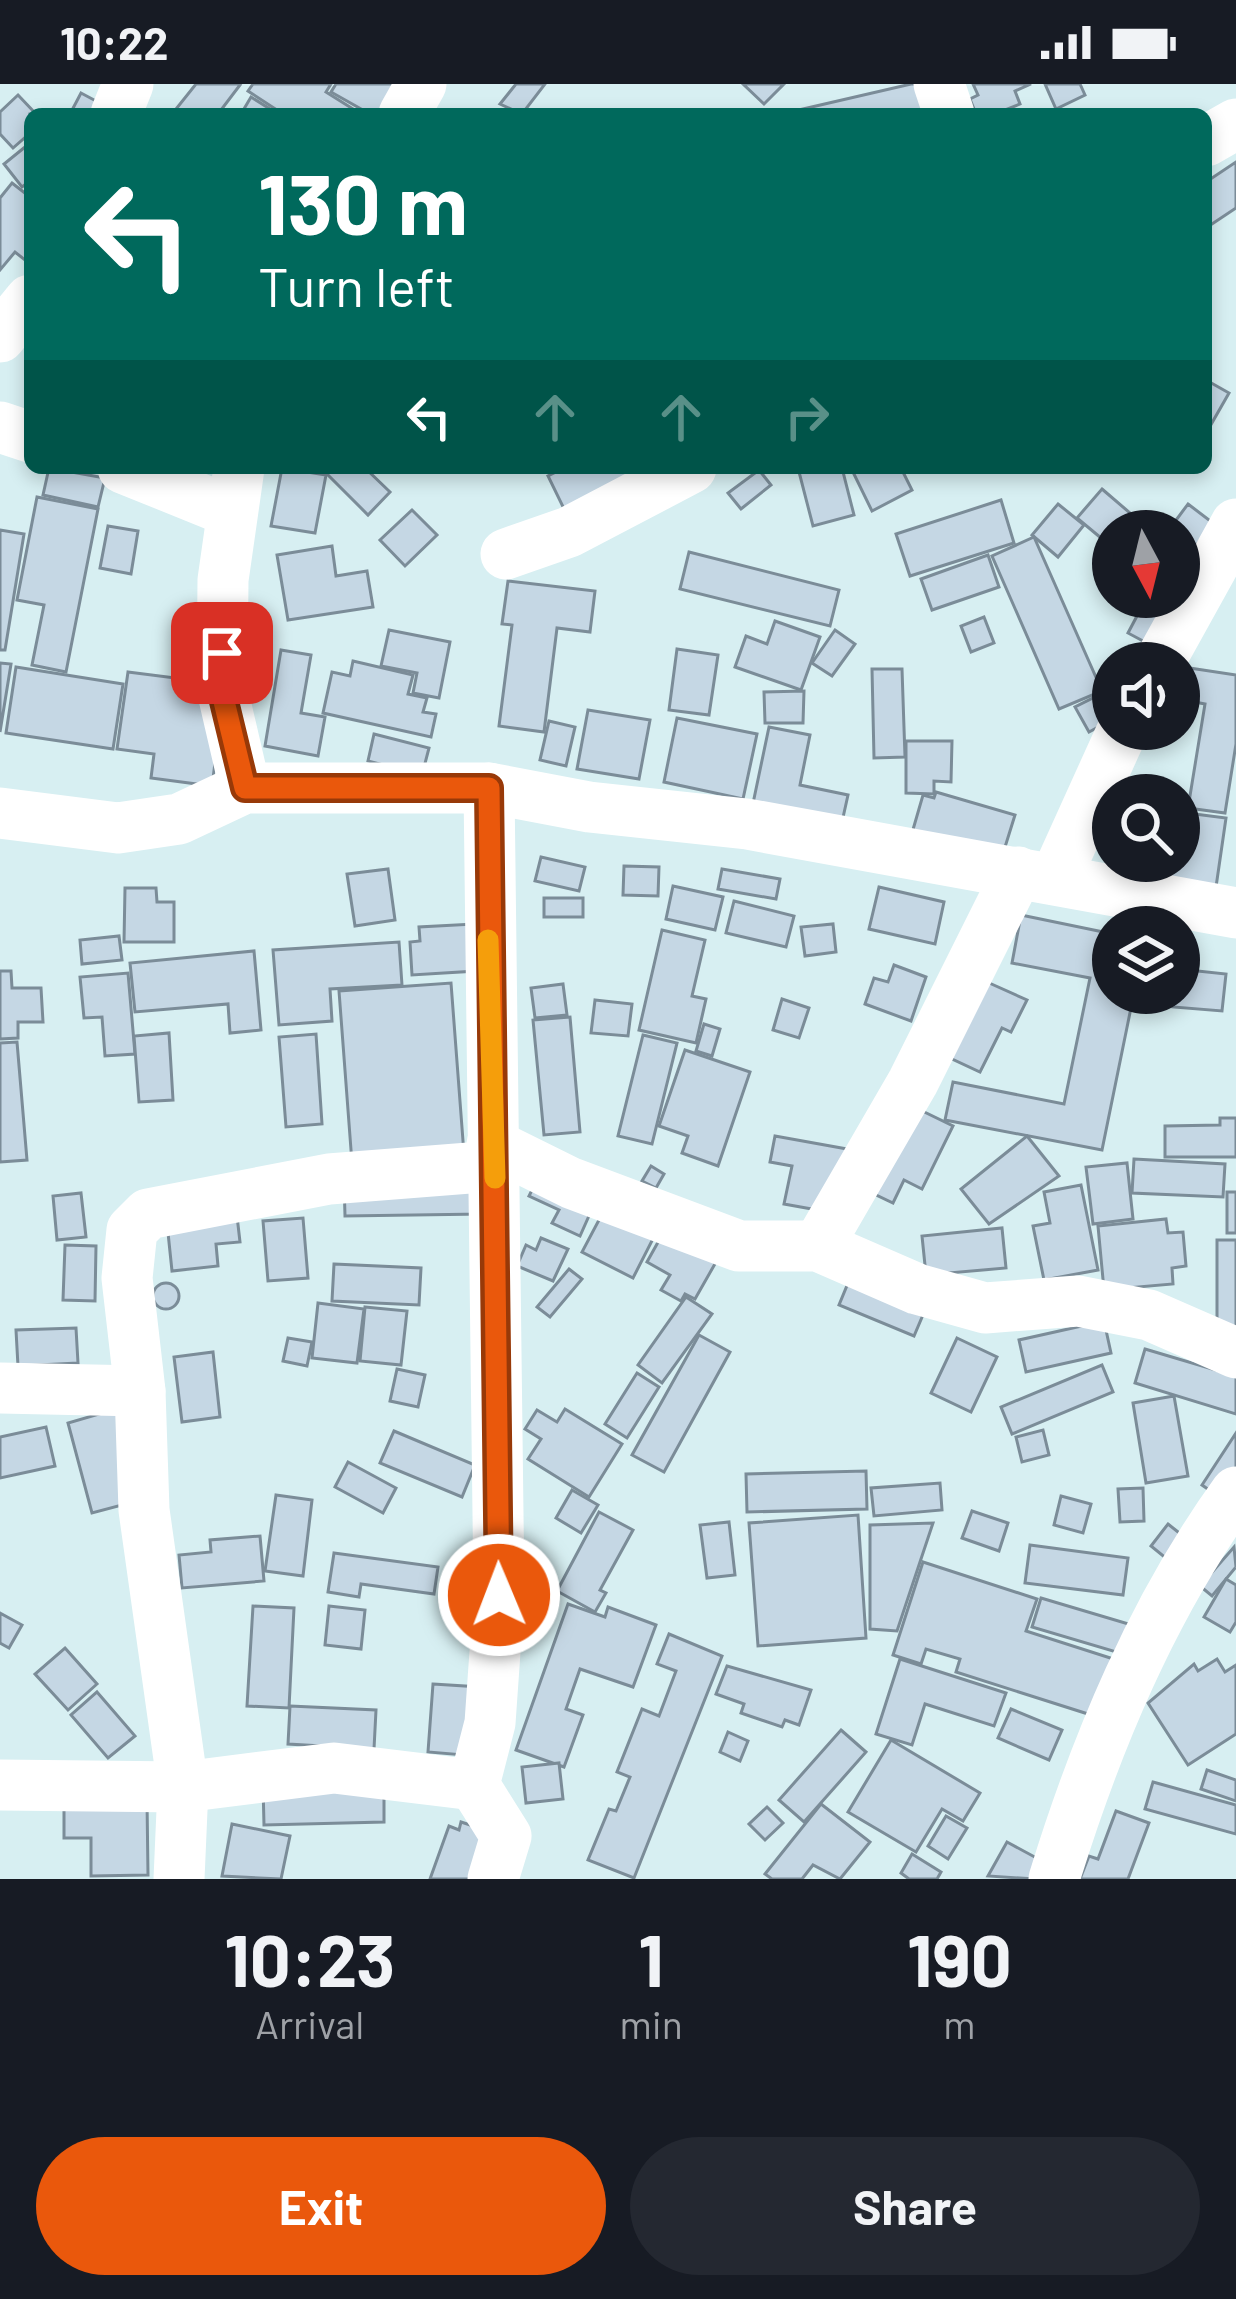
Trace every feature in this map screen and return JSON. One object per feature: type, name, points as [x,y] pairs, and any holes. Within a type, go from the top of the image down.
[{"type":"street","points":[[0,337],[24,307]]},
{"type":"street","points":[[154,474],[236,490],[223,580],[221,689],[245,788]]},
{"type":"street","points":[[506,554],[569,532],[680,474]]},
{"type":"street","points":[[1171,642],[1236,524]]},
{"type":"street","points":[[818,1246],[1111,750]]},
{"type":"street","points":[[0,813],[118,828],[179,819],[245,788],[489,788],[589,807],[747,824],[1236,914]]},
{"type":"street","points":[[489,788],[499,1595],[490,1723],[474,1785],[506,1836],[493,1879]]},
{"type":"street","points":[[0,856],[63,822]]},
{"type":"street","points":[[178,1879],[183,1787],[144,1510],[140,1391],[127,1277],[132,1230],[148,1214],[328,1179],[494,1155],[739,1246],[818,1246],[917,1289],[986,1308],[1078,1301],[1150,1316],[1236,1353]]},
{"type":"street","points":[[0,1388],[140,1391]]},
{"type":"street","points":[[1054,1879],[1090,1763],[1193,1551],[1236,1492]]},
{"type":"street","points":[[0,1785],[183,1787],[334,1768],[474,1785]]},
{"type":"building","points":[[196,84],[240,85],[223,108],[177,108]]},
{"type":"building","points":[[253,84],[331,84],[326,92],[351,108],[274,108],[248,91]]},
{"type":"building","points":[[336,84],[408,84],[394,108],[359,108],[331,92]]},
{"type":"building","points":[[516,84],[545,84],[527,108],[500,104]]},
{"type":"building","points":[[743,84],[784,84],[764,104]]},
{"type":"building","points":[[924,84],[930,108],[807,108]]},
{"type":"building","points":[[973,84],[1031,84],[1015,91],[1020,104],[1010,108],[974,108],[970,99],[978,95]]},
{"type":"building","points":[[1045,84],[1080,84],[1085,95],[1056,108]]},
{"type":"building","points":[[81,93],[109,108],[73,108]]},
{"type":"building","points":[[18,95],[30,108],[24,108],[24,138],[13,148],[0,134],[0,112]]},
{"type":"building","points":[[251,97],[268,108],[245,108]]},
{"type":"building","points":[[24,148],[24,186],[22,187],[4,164]]},
{"type":"building","points":[[1236,162],[1236,208],[1212,224],[1212,178]]},
{"type":"building","points":[[12,183],[24,192],[24,259],[15,252],[0,270],[0,198]]},
{"type":"building","points":[[1212,383],[1229,393],[1212,423]]},
{"type":"building","points":[[48,474],[105,478],[98,507],[43,495]]},
{"type":"building","points":[[281,474],[326,475],[315,533],[271,526]]},
{"type":"building","points":[[327,474],[371,474],[390,492],[368,515]]},
{"type":"building","points":[[552,474],[641,474],[568,517],[548,476]]},
{"type":"building","points":[[754,474],[762,474],[771,485],[741,509],[728,493]]},
{"type":"building","points":[[800,474],[844,474],[854,515],[813,526]]},
{"type":"building","points":[[854,474],[904,474],[912,490],[872,511]]},
{"type":"building","points":[[1102,489],[1126,510],[1092,510],[1092,530],[1077,518]]},
{"type":"building","points":[[37,497],[98,509],[66,672],[32,665],[44,605],[17,600]]},
{"type":"building","points":[[1001,500],[1014,543],[910,576],[896,534]]},
{"type":"building","points":[[1058,504],[1084,525],[1058,557],[1032,535]]},
{"type":"building","points":[[412,510],[437,535],[405,566],[380,540]]},
{"type":"building","points":[[1200,513],[1213,523],[1200,541]]},
{"type":"building","points":[[108,526],[138,531],[131,574],[100,568]]},
{"type":"building","points":[[0,530],[24,534],[5,650],[0,650]]},
{"type":"building","points":[[1034,537],[1092,668],[1092,695],[1059,709],[992,556]]},
{"type":"building","points":[[332,546],[336,576],[367,571],[373,607],[288,620],[277,555]]},
{"type":"building","points":[[689,552],[839,590],[830,626],[680,589]]},
{"type":"building","points":[[988,555],[999,587],[932,610],[921,579]]},
{"type":"building","points":[[508,581],[595,591],[590,632],[557,628],[544,732],[499,726],[512,625],[502,624]]},
{"type":"building","points":[[984,617],[994,643],[971,652],[961,626]]},
{"type":"building","points":[[1136,618],[1174,618],[1162,642],[1145,642],[1128,633]]},
{"type":"building","points":[[775,621],[820,637],[801,690],[735,667],[746,636],[767,644]]},
{"type":"building","points":[[389,630],[450,642],[439,698],[413,693],[417,673],[381,666]]},
{"type":"building","points":[[835,630],[855,644],[832,676],[812,663]]},
{"type":"building","points":[[677,649],[718,655],[709,715],[669,710]]},
{"type":"building","points":[[281,650],[311,655],[301,713],[325,717],[318,756],[265,746]]},
{"type":"building","points":[[353,661],[413,675],[408,694],[427,698],[423,712],[436,714],[431,737],[323,713],[332,672],[350,676]]},
{"type":"building","points":[[0,663],[11,664],[0,732]]},
{"type":"building","points":[[16,667],[123,684],[113,749],[6,733]]},
{"type":"building","points":[[872,669],[902,669],[905,757],[874,758]]},
{"type":"building","points":[[1200,670],[1236,675],[1236,744],[1225,813],[1200,810],[1200,774],[1194,774],[1205,704],[1200,703]]},
{"type":"building","points":[[128,672],[215,683],[219,732],[212,786],[151,778],[154,754],[117,749]]},
{"type":"building","points":[[804,691],[803,723],[765,723],[764,692]]},
{"type":"building","points":[[1092,698],[1092,730],[1089,732],[1075,707]]},
{"type":"building","points":[[588,710],[650,720],[639,779],[577,769]]},
{"type":"building","points":[[677,718],[757,734],[743,799],[664,782]]},
{"type":"building","points":[[549,721],[575,727],[566,766],[540,760]]},
{"type":"building","points":[[769,727],[810,735],[800,785],[848,795],[840,831],[751,813]]},
{"type":"building","points":[[374,734],[429,748],[422,775],[368,761]]},
{"type":"building","points":[[906,741],[952,741],[951,782],[934,781],[934,794],[906,793]]},
{"type":"building","points":[[936,792],[1015,815],[1001,860],[912,833],[923,795],[934,798]]},
{"type":"building","points":[[1200,815],[1226,818],[1216,887],[1179,882],[1200,882]]},
{"type":"building","points":[[541,857],[585,867],[579,891],[535,881]]},
{"type":"building","points":[[624,866],[659,867],[658,896],[623,895]]},
{"type":"building","points":[[388,869],[395,920],[355,926],[347,874]]},
{"type":"building","points":[[722,869],[780,879],[776,899],[718,889]]},
{"type":"building","points":[[673,886],[723,897],[715,930],[666,919]]},
{"type":"building","points":[[879,887],[944,902],[935,944],[869,929]]},
{"type":"building","points":[[125,888],[156,888],[157,902],[174,902],[174,942],[124,942]]},
{"type":"building","points":[[544,898],[583,898],[583,917],[544,917]]},
{"type":"building","points":[[734,901],[794,916],[786,947],[726,933]]},
{"type":"building","points":[[1021,915],[1092,930],[1092,1014],[1130,1014],[1102,1150],[945,1120],[953,1082],[1064,1104],[1090,978],[1012,963]]},
{"type":"building","points":[[474,924],[476,971],[412,975],[410,942],[420,941],[419,927]]},
{"type":"building","points":[[833,924],[836,952],[805,956],[801,927]]},
{"type":"building","points":[[662,930],[705,940],[692,996],[706,999],[696,1043],[639,1030]]},
{"type":"building","points":[[119,936],[122,960],[82,964],[80,940]]},
{"type":"building","points":[[399,942],[402,985],[330,989],[332,1021],[279,1025],[273,950]]},
{"type":"building","points":[[254,951],[261,1030],[230,1033],[228,1004],[135,1012],[130,963]]},
{"type":"building","points":[[894,965],[926,977],[911,1021],[865,1004],[874,978],[888,982]]},
{"type":"building","points":[[0,971],[11,971],[12,988],[41,988],[43,1022],[18,1022],[18,1038],[0,1039]]},
{"type":"building","points":[[1200,971],[1226,974],[1222,1011],[1200,1009]]},
{"type":"building","points":[[128,973],[135,1054],[105,1056],[102,1017],[84,1018],[80,977]]},
{"type":"building","points":[[987,982],[1027,1000],[1011,1032],[1002,1028],[980,1072],[950,1058]]},
{"type":"building","points":[[451,983],[464,1154],[352,1163],[339,991]]},
{"type":"building","points":[[563,984],[567,1015],[535,1018],[531,988]]},
{"type":"building","points":[[782,999],[809,1008],[799,1038],[773,1030]]},
{"type":"building","points":[[595,1000],[632,1004],[628,1036],[591,1033]]},
{"type":"building","points":[[570,1017],[580,1132],[544,1135],[533,1020]]},
{"type":"building","points":[[704,1024],[720,1029],[712,1056],[696,1051]]},
{"type":"building","points":[[169,1033],[173,1100],[139,1102],[134,1036]]},
{"type":"building","points":[[316,1034],[322,1124],[286,1127],[279,1037]]},
{"type":"building","points":[[643,1035],[677,1043],[652,1144],[618,1136]]},
{"type":"building","points":[[17,1042],[27,1160],[0,1162],[0,1043]]},
{"type":"building","points":[[685,1050],[750,1072],[718,1166],[682,1153],[688,1136],[659,1126]]},
{"type":"building","points":[[912,1106],[953,1126],[922,1189],[904,1180],[893,1203],[870,1192]]},
{"type":"building","points":[[1220,1118],[1236,1118],[1236,1157],[1165,1157],[1165,1126],[1220,1125]]},
{"type":"building","points":[[775,1136],[847,1149],[834,1213],[784,1204],[792,1166],[770,1162]]},
{"type":"building","points":[[1027,1136],[1059,1176],[989,1224],[961,1189]]},
{"type":"building","points":[[1134,1159],[1225,1164],[1223,1197],[1132,1193]]},
{"type":"building","points":[[1127,1163],[1133,1219],[1093,1224],[1086,1167]]},
{"type":"building","points":[[651,1166],[664,1174],[656,1188],[642,1181]]},
{"type":"building","points":[[540,1174],[596,1200],[580,1236],[552,1223],[559,1210],[529,1196]]},
{"type":"building","points":[[482,1179],[482,1214],[345,1216],[344,1181]]},
{"type":"building","points":[[1081,1185],[1098,1270],[1044,1280],[1033,1226],[1050,1223],[1044,1192]]},
{"type":"building","points":[[1227,1192],[1236,1192],[1236,1233],[1227,1233]]},
{"type":"building","points":[[81,1193],[86,1237],[57,1240],[53,1196]]},
{"type":"building","points":[[609,1201],[659,1227],[633,1278],[582,1252]]},
{"type":"building","points":[[237,1216],[240,1242],[216,1244],[218,1266],[172,1271],[167,1223]]},
{"type":"building","points":[[303,1218],[308,1278],[268,1281],[263,1221]]},
{"type":"building","points":[[1166,1219],[1168,1233],[1183,1232],[1186,1266],[1172,1268],[1173,1284],[1104,1290],[1098,1226]]},
{"type":"building","points":[[667,1226],[720,1255],[695,1299],[685,1294],[681,1301],[661,1290],[670,1275],[647,1262]]},
{"type":"building","points":[[1002,1228],[1006,1268],[926,1275],[922,1236]]},
{"type":"building","points":[[541,1238],[568,1249],[553,1281],[517,1266],[526,1245],[536,1250]]},
{"type":"building","points":[[1217,1240],[1236,1240],[1236,1331],[1217,1331]]},
{"type":"building","points":[[65,1245],[96,1246],[95,1301],[63,1300]]},
{"type":"building","points":[[334,1264],[421,1268],[419,1305],[332,1301]]},
{"type":"building","points":[[569,1269],[582,1279],[550,1317],[537,1307]]},
{"type":"building","points":[[853,1271],[928,1303],[914,1336],[839,1305]]},
{"type":"building","points":[[166,1283],[179,1296],[166,1309],[153,1296]]},
{"type":"building","points":[[686,1297],[712,1314],[662,1383],[638,1365]]},
{"type":"building","points":[[318,1303],[364,1309],[357,1363],[312,1358]]},
{"type":"building","points":[[365,1307],[407,1311],[401,1365],[360,1361]]},
{"type":"building","points":[[1104,1321],[1111,1353],[1026,1372],[1019,1340]]},
{"type":"building","points":[[76,1328],[78,1363],[18,1366],[16,1330]]},
{"type":"building","points":[[699,1335],[730,1352],[664,1472],[632,1455]]},
{"type":"building","points":[[288,1338],[312,1342],[307,1366],[283,1361]]},
{"type":"building","points":[[957,1338],[997,1357],[971,1412],[931,1393]]},
{"type":"building","points":[[1145,1349],[1236,1376],[1236,1414],[1135,1383]]},
{"type":"building","points":[[213,1352],[220,1417],[182,1422],[174,1357]]},
{"type":"building","points":[[1102,1365],[1113,1392],[1012,1434],[1001,1407]]},
{"type":"building","points":[[397,1369],[425,1375],[418,1407],[390,1401]]},
{"type":"building","points":[[637,1373],[659,1387],[627,1438],[605,1424]]},
{"type":"building","points":[[1174,1396],[1188,1476],[1146,1483],[1133,1403]]},
{"type":"building","points":[[116,1409],[141,1500],[92,1513],[68,1423]]},
{"type":"building","points":[[565,1409],[622,1444],[589,1497],[528,1459],[541,1439],[525,1429],[537,1410],[557,1422]]},
{"type":"building","points":[[46,1427],[55,1466],[0,1478],[0,1437]]},
{"type":"building","points":[[1043,1430],[1049,1455],[1022,1462],[1016,1437]]},
{"type":"building","points":[[394,1431],[475,1465],[462,1497],[380,1463]]},
{"type":"building","points":[[1236,1433],[1236,1485],[1225,1501],[1202,1485]]},
{"type":"building","points":[[348,1462],[396,1488],[383,1513],[335,1487]]},
{"type":"building","points":[[866,1471],[867,1509],[747,1512],[746,1474]]},
{"type":"building","points":[[940,1483],[942,1510],[874,1516],[871,1488]]},
{"type":"building","points":[[1143,1488],[1144,1521],[1120,1522],[1118,1489]]},
{"type":"building","points":[[572,1490],[598,1505],[581,1533],[556,1518]]},
{"type":"building","points":[[276,1495],[312,1500],[303,1576],[265,1571]]},
{"type":"building","points":[[1061,1496],[1091,1504],[1083,1533],[1054,1525]]},
{"type":"building","points":[[972,1511],[1008,1523],[999,1551],[962,1538]]},
{"type":"building","points":[[599,1512],[633,1530],[600,1590],[606,1593],[595,1612],[557,1591]]},
{"type":"building","points":[[858,1515],[866,1638],[758,1646],[749,1523]]},
{"type":"building","points":[[729,1522],[735,1575],[707,1578],[700,1525]]},
{"type":"building","points":[[933,1523],[897,1631],[870,1629],[870,1525]]},
{"type":"building","points":[[1168,1524],[1192,1543],[1173,1564],[1151,1546]]},
{"type":"building","points":[[260,1536],[264,1581],[182,1588],[179,1555],[211,1552],[210,1540]]},
{"type":"building","points":[[1030,1545],[1128,1558],[1123,1595],[1025,1583]]},
{"type":"building","points":[[1234,1547],[1236,1567],[1212,1596],[1200,1586]]},
{"type":"building","points":[[334,1553],[438,1567],[434,1594],[361,1584],[359,1597],[328,1592]]},
{"type":"building","points":[[923,1562],[1037,1599],[1026,1631],[1126,1663],[1107,1720],[956,1672],[960,1659],[926,1649],[921,1664],[893,1655]]},
{"type":"building","points":[[530,1563],[552,1570],[547,1586],[525,1579]]},
{"type":"building","points":[[1226,1579],[1236,1585],[1236,1622],[1230,1632],[1204,1617]]},
{"type":"building","points":[[1041,1598],[1142,1628],[1133,1657],[1032,1627]]},
{"type":"building","points":[[568,1604],[605,1617],[608,1607],[656,1625],[633,1687],[580,1669],[566,1709],[583,1715],[564,1767],[516,1750]]},
{"type":"building","points":[[253,1606],[294,1608],[289,1708],[247,1706]]},
{"type":"building","points":[[329,1606],[365,1610],[361,1649],[325,1645]]},
{"type":"building","points":[[0,1613],[22,1625],[9,1648],[0,1643]]},
{"type":"building","points":[[669,1634],[722,1656],[634,1878],[588,1860],[609,1809],[616,1811],[630,1777],[617,1772],[642,1709],[659,1716],[676,1671],[657,1664]]},
{"type":"building","points":[[65,1648],[97,1684],[68,1710],[35,1674]]},
{"type":"building","points":[[900,1659],[1006,1693],[994,1726],[925,1704],[912,1745],[876,1734]]},
{"type":"building","points":[[1217,1659],[1225,1672],[1236,1665],[1236,1734],[1188,1765],[1148,1703],[1194,1664],[1198,1671]]},
{"type":"building","points":[[727,1666],[811,1690],[799,1725],[785,1720],[782,1727],[741,1713],[744,1704],[716,1694]]},
{"type":"building","points":[[433,1684],[480,1687],[475,1756],[428,1752]]},
{"type":"building","points":[[97,1692],[135,1736],[108,1758],[71,1715]]},
{"type":"building","points":[[290,1706],[376,1710],[374,1749],[288,1744]]},
{"type":"building","points":[[1011,1709],[1062,1730],[1049,1760],[998,1738]]},
{"type":"building","points":[[841,1730],[866,1752],[804,1822],[779,1800]]},
{"type":"building","points":[[728,1732],[748,1741],[740,1761],[720,1752]]},
{"type":"building","points":[[891,1740],[980,1793],[963,1821],[942,1809],[916,1852],[848,1812]]},
{"type":"building","points":[[559,1763],[563,1799],[526,1803],[522,1767]]},
{"type":"building","points":[[1207,1770],[1236,1780],[1236,1801],[1201,1789]]},
{"type":"building","points":[[384,1782],[384,1822],[264,1825],[263,1785]]},
{"type":"building","points":[[1153,1782],[1236,1805],[1236,1834],[1145,1809]]},
{"type":"building","points":[[147,1800],[148,1875],[91,1876],[91,1838],[64,1838],[64,1802]]},
{"type":"building","points":[[821,1804],[870,1842],[840,1879],[813,1865],[802,1879],[772,1879],[765,1874]]},
{"type":"building","points":[[767,1807],[783,1823],[765,1840],[749,1824]]},
{"type":"building","points":[[1116,1811],[1149,1823],[1128,1879],[1080,1879],[1089,1856],[1098,1859]]},
{"type":"building","points":[[946,1816],[967,1828],[948,1859],[928,1846]]},
{"type":"building","points":[[461,1822],[495,1833],[479,1879],[430,1879],[449,1826],[459,1830]]},
{"type":"building","points":[[232,1824],[290,1836],[281,1879],[222,1876]]},
{"type":"building","points":[[1007,1842],[1044,1862],[1035,1879],[988,1876]]},
{"type":"building","points":[[912,1854],[941,1872],[937,1879],[909,1879],[901,1873]]},
{"type":"slow traffic","points":[[488,940],[495,1178]]},
{"type":"route","points":[[222,653],[221,689],[245,788],[489,788],[499,1595]]}]
